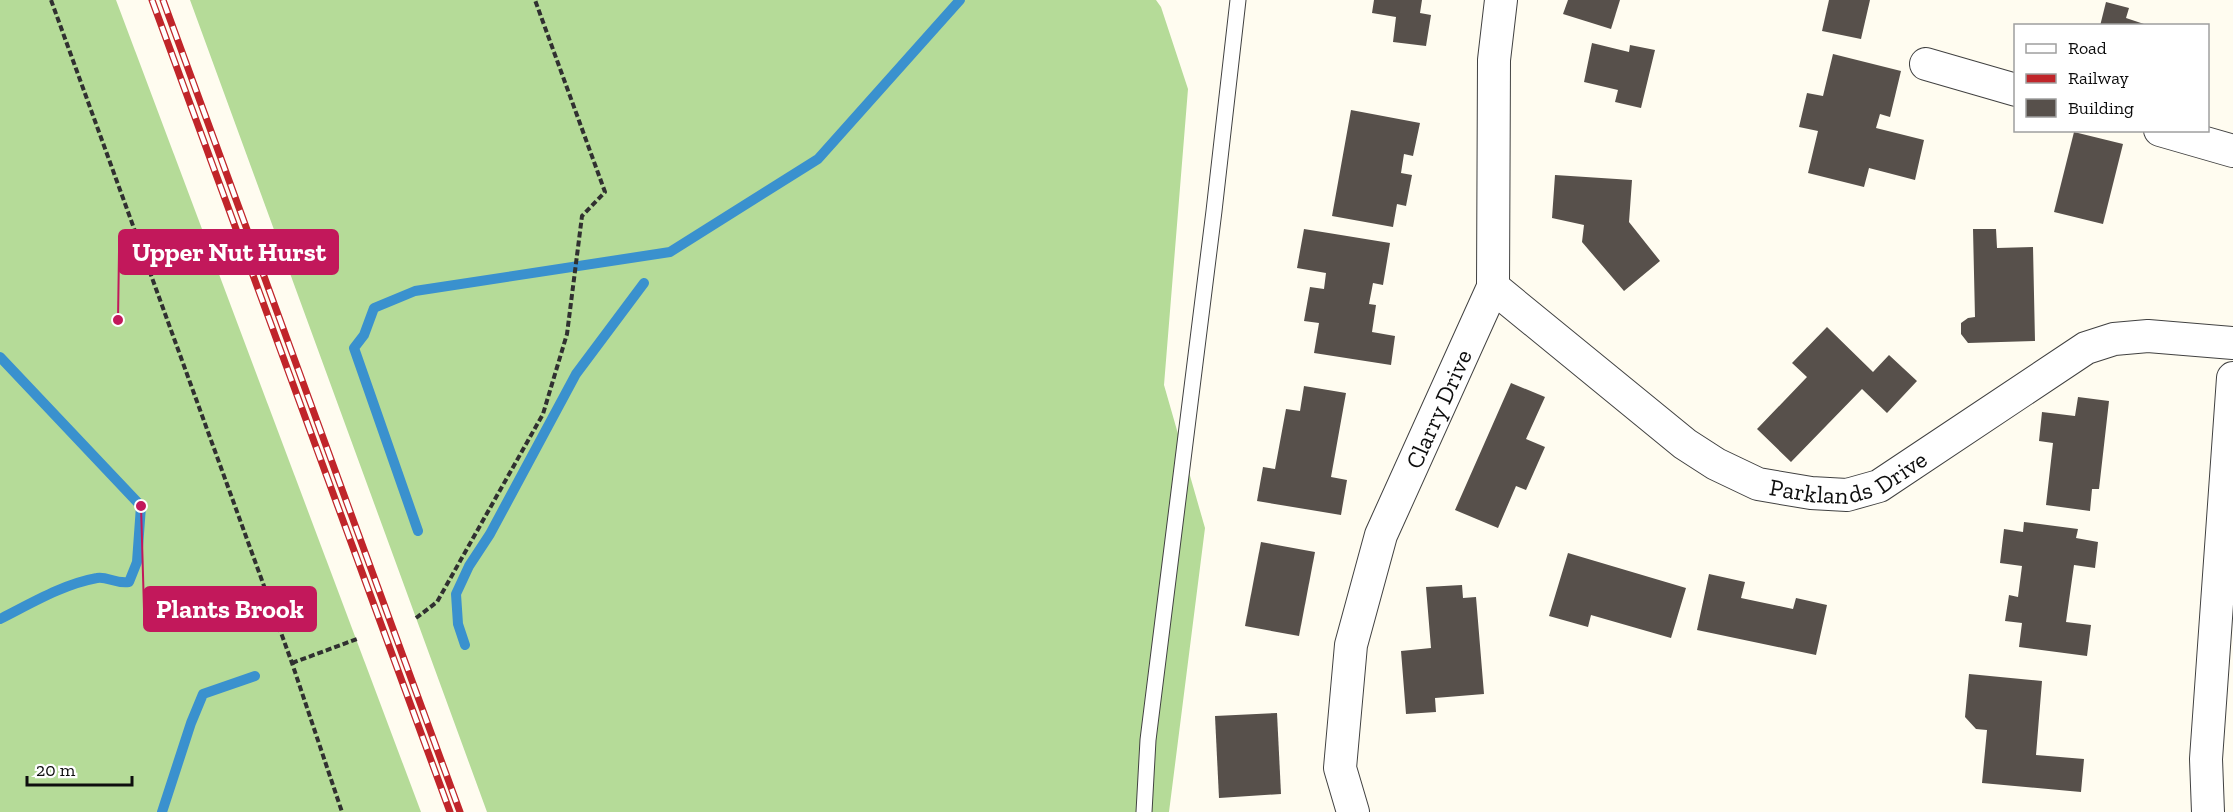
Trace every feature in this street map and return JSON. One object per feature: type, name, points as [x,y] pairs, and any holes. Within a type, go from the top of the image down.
[{"type":"street","name":"Clarry Drive","points":[[1353,812],[1340,768],[1350,645],[1381,535],[1493,287],[1494,60],[1502,0]]},
{"type":"street","points":[[1926,64],[2014,89]]},
{"type":"street","points":[[2167,132],[2233,151]]},
{"type":"street","name":"Parklands Drive","points":[[1493,287],[1685,444],[1716,465],[1758,484],[1811,493],[1846,495],[1879,486],[2086,348],[2114,339],[2148,336],[2233,343]]},
{"type":"street","points":[[2208,812],[2206,759],[2233,378]]},
{"type":"lane","points":[[1144,812],[1149,728],[1213,223],[1238,0]]},
{"type":"path","points":[[51,0],[292,663],[342,812]]},
{"type":"path","points":[[416,618],[437,602],[543,414],[567,334],[582,216],[606,192],[535,0]]},
{"type":"path","points":[[292,663],[357,639]]},
{"type":"green space","points":[[0,0],[116,0],[421,812],[0,812]]},
{"type":"green space","points":[[190,0],[1156,0],[1161,7],[1188,89],[1164,385],[1205,528],[1169,812],[487,812]]},
{"type":"building","points":[[1374,0],[1422,0],[1420,13],[1431,15],[1426,46],[1393,42],[1396,17],[1372,13]]},
{"type":"building","points":[[1568,0],[1620,0],[1611,29],[1563,14]]},
{"type":"building","points":[[1829,0],[1870,0],[1861,39],[1822,31]]},
{"type":"building","points":[[2106,2],[2129,8],[2126,18],[2144,24],[2100,24]]},
{"type":"building","points":[[1592,43],[1629,52],[1630,45],[1655,50],[1641,108],[1615,102],[1618,90],[1584,82]]},
{"type":"building","points":[[1833,54],[1901,71],[1890,117],[1880,114],[1876,128],[1924,140],[1915,180],[1869,168],[1864,187],[1808,173],[1818,131],[1799,127],[1807,93],[1823,96]]},
{"type":"building","points":[[1351,110],[1420,123],[1413,156],[1404,154],[1401,173],[1412,175],[1406,206],[1397,204],[1393,227],[1332,216]]},
{"type":"building","points":[[2074,132],[2123,144],[2103,224],[2054,212]]},
{"type":"building","points":[[1555,175],[1632,180],[1629,222],[1660,261],[1624,291],[1582,242],[1584,225],[1552,218]]},
{"type":"building","points":[[1304,229],[1390,243],[1383,285],[1373,283],[1369,304],[1376,305],[1372,332],[1395,336],[1391,365],[1314,353],[1319,323],[1304,321],[1310,287],[1324,289],[1326,273],[1297,268]]},
{"type":"building","points":[[1973,229],[1996,229],[1997,248],[2033,247],[2035,341],[1968,343],[1961,334],[1961,323],[1968,318],[1975,317]]},
{"type":"building","points":[[1827,327],[1873,372],[1889,355],[1917,381],[1887,413],[1862,389],[1791,462],[1757,429],[1807,377],[1792,363]]},
{"type":"building","points":[[1511,383],[1545,397],[1526,439],[1545,447],[1526,490],[1516,486],[1498,528],[1455,510]]},
{"type":"building","points":[[1304,386],[1346,393],[1331,477],[1347,480],[1341,515],[1257,501],[1263,467],[1275,469],[1286,409],[1300,411]]},
{"type":"building","points":[[2078,397],[2109,401],[2099,489],[2092,489],[2090,511],[2046,505],[2053,443],[2039,441],[2042,412],[2075,416]]},
{"type":"building","points":[[2024,522],[2078,529],[2076,538],[2098,542],[2095,568],[2074,565],[2066,622],[2091,625],[2087,656],[2019,647],[2022,623],[2005,621],[2009,595],[2018,597],[2022,566],[2000,563],[2004,529],[2023,532]]},
{"type":"building","points":[[1261,542],[1315,552],[1299,636],[1245,626]]},
{"type":"building","points":[[1568,553],[1686,588],[1671,638],[1591,615],[1588,627],[1549,616]]},
{"type":"building","points":[[1709,574],[1745,582],[1741,598],[1793,609],[1796,598],[1827,605],[1816,655],[1697,630]]},
{"type":"building","points":[[1462,585],[1463,598],[1476,597],[1484,694],[1435,698],[1436,712],[1406,714],[1401,651],[1431,648],[1426,587]]},
{"type":"building","points":[[1969,674],[2042,681],[2036,755],[2084,759],[2081,792],[1982,783],[1987,730],[1976,729],[1965,717]]},
{"type":"building","points":[[1277,713],[1281,794],[1219,798],[1215,716]]},
{"type":"waterway","points":[[418,531],[354,348],[364,335],[374,308],[415,291],[670,252],[818,159],[960,0]]},
{"type":"waterway","points":[[465,645],[458,624],[456,594],[469,566],[490,534],[576,374],[644,283]]},
{"type":"waterway","points":[[0,357],[141,506],[137,562],[129,582],[101,578],[84,581],[47,595],[0,619]]},
{"type":"waterway","points":[[162,812],[191,723],[203,694],[255,676]]},
{"type":"railway","points":[[152,0],[450,812]]},
{"type":"railway","points":[[163,0],[460,812]]},
{"type":"place","name":"Upper Nut Hurst","points":[[118,320]]},
{"type":"place","name":"Plants Brook","points":[[141,506]]}]
